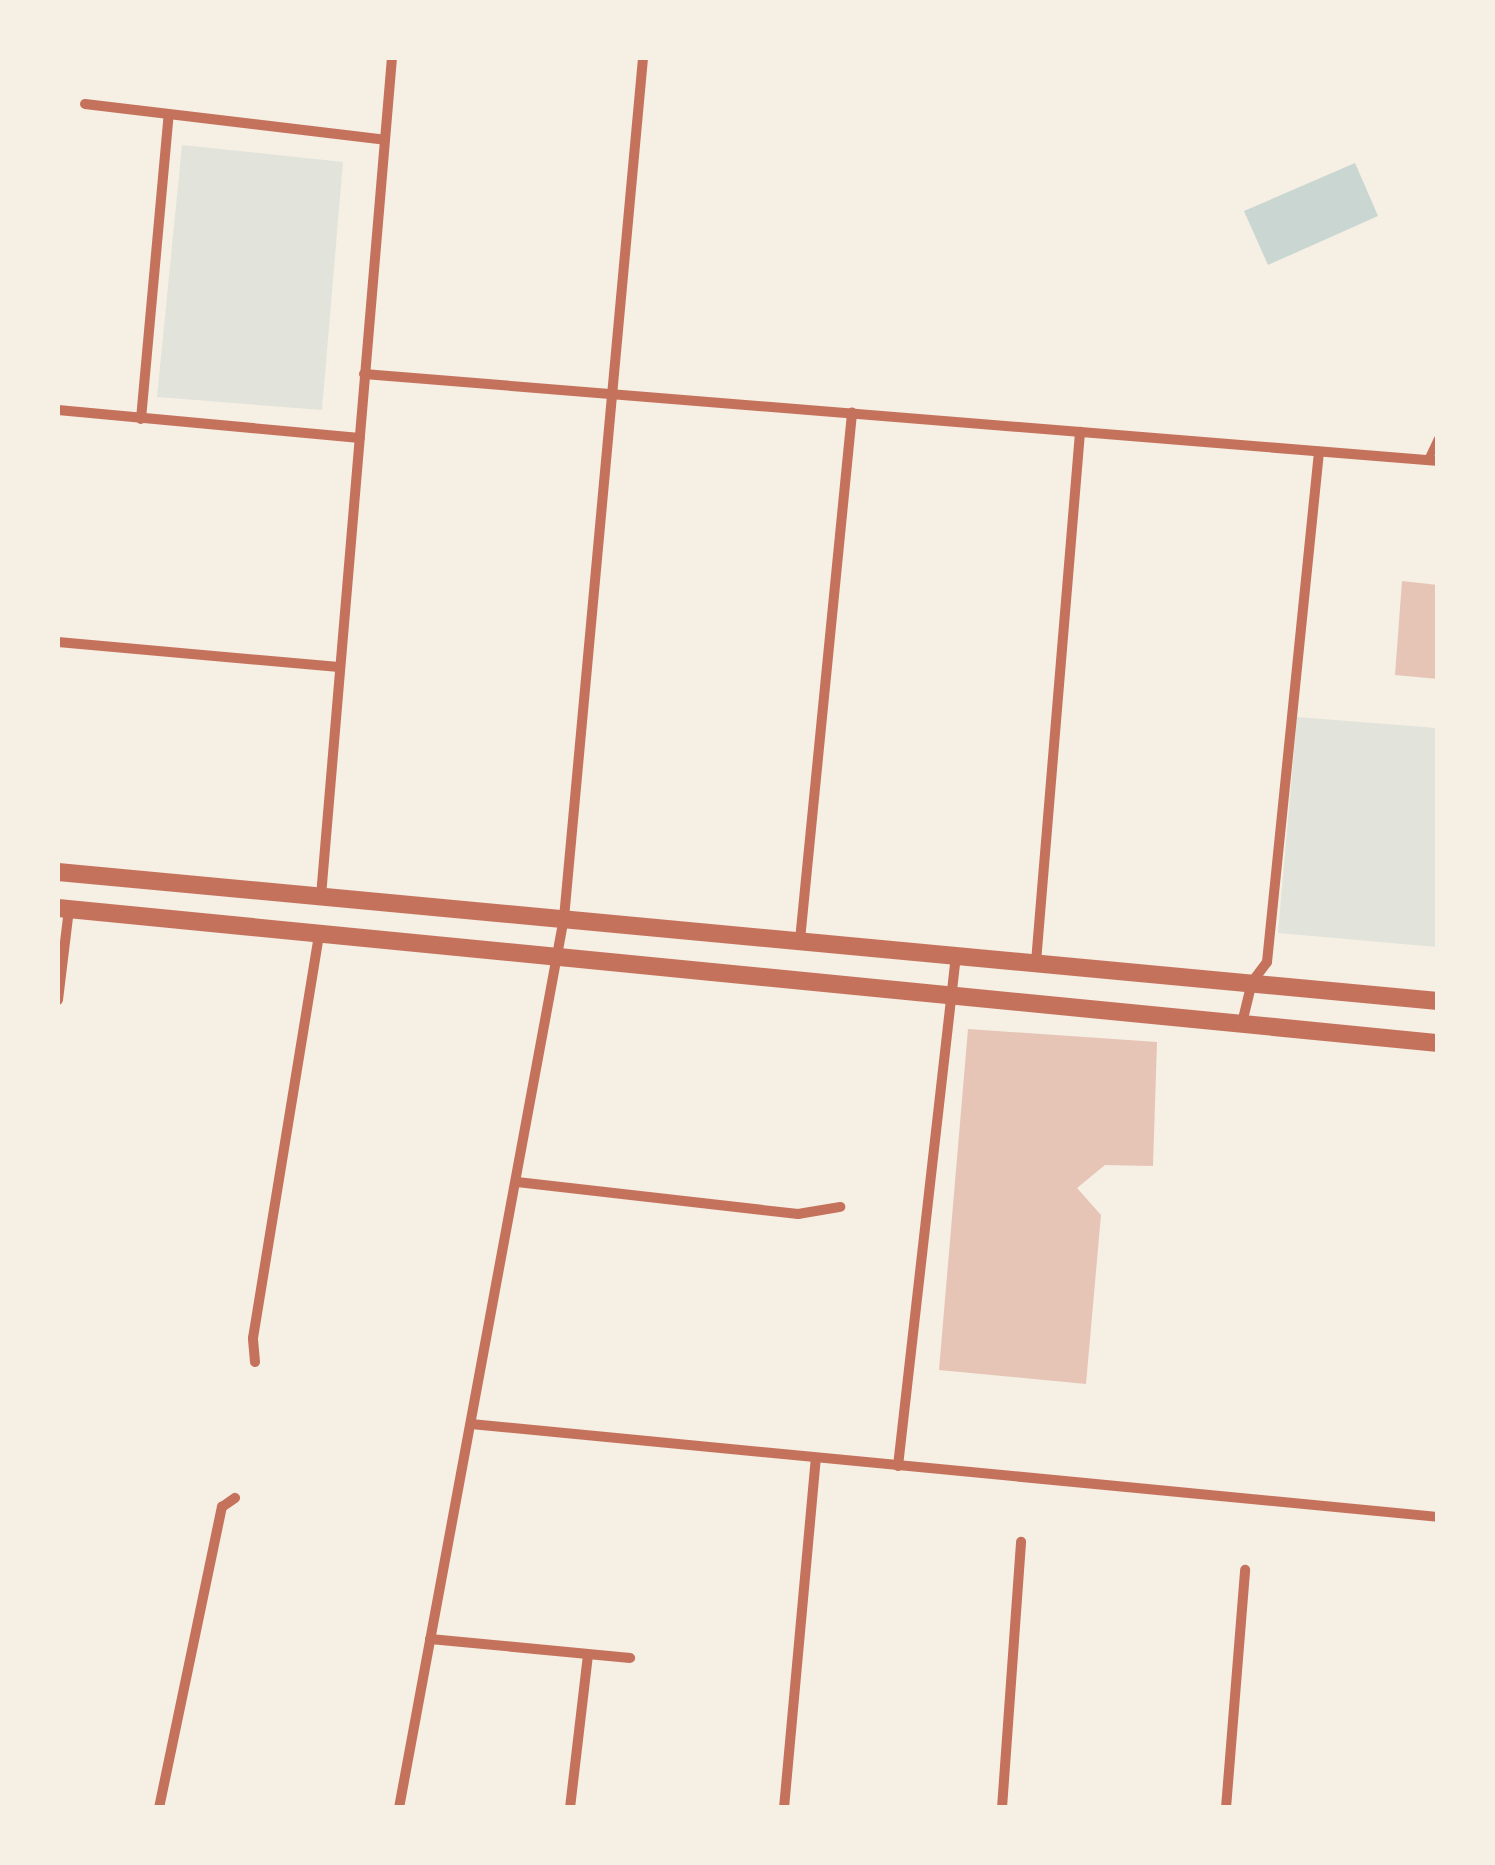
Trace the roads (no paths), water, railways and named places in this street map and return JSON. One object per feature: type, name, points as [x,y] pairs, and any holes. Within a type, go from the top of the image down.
[{"type":"street","points":[[321,896],[392,58]]},
{"type":"street","points":[[399,1808],[564,918],[643,58]]},
{"type":"street","points":[[85,104],[385,140]]},
{"type":"street","points":[[141,419],[169,114]]},
{"type":"street","points":[[364,374],[1433,461]]},
{"type":"street","points":[[58,410],[360,438]]},
{"type":"street","points":[[800,940],[852,414]]},
{"type":"street","points":[[1036,962],[1080,432]]},
{"type":"street","points":[[1242,1024],[1252,982],[1267,962],[1319,452]]},
{"type":"street","points":[[58,642],[339,667]]},
{"type":"street","points":[[58,872],[1438,1000]]},
{"type":"street","points":[[58,1000],[63,909],[1438,1044]]},
{"type":"street","points":[[256,1362],[253,1338],[319,936]]},
{"type":"street","points":[[898,1466],[956,955]]},
{"type":"street","points":[[517,1182],[798,1214],[840,1207]]},
{"type":"street","points":[[472,1424],[1438,1517]]},
{"type":"street","points":[[784,1808],[816,1458]]},
{"type":"street","points":[[159,1808],[222,1507],[235,1498]]},
{"type":"street","points":[[1002,1808],[1022,1542]]},
{"type":"street","points":[[1226,1808],[1245,1570]]},
{"type":"street","points":[[430,1640],[630,1658]]},
{"type":"street","points":[[570,1808],[588,1655]]},
{"type":"lane","points":[[1433,461],[1438,439]]}]
